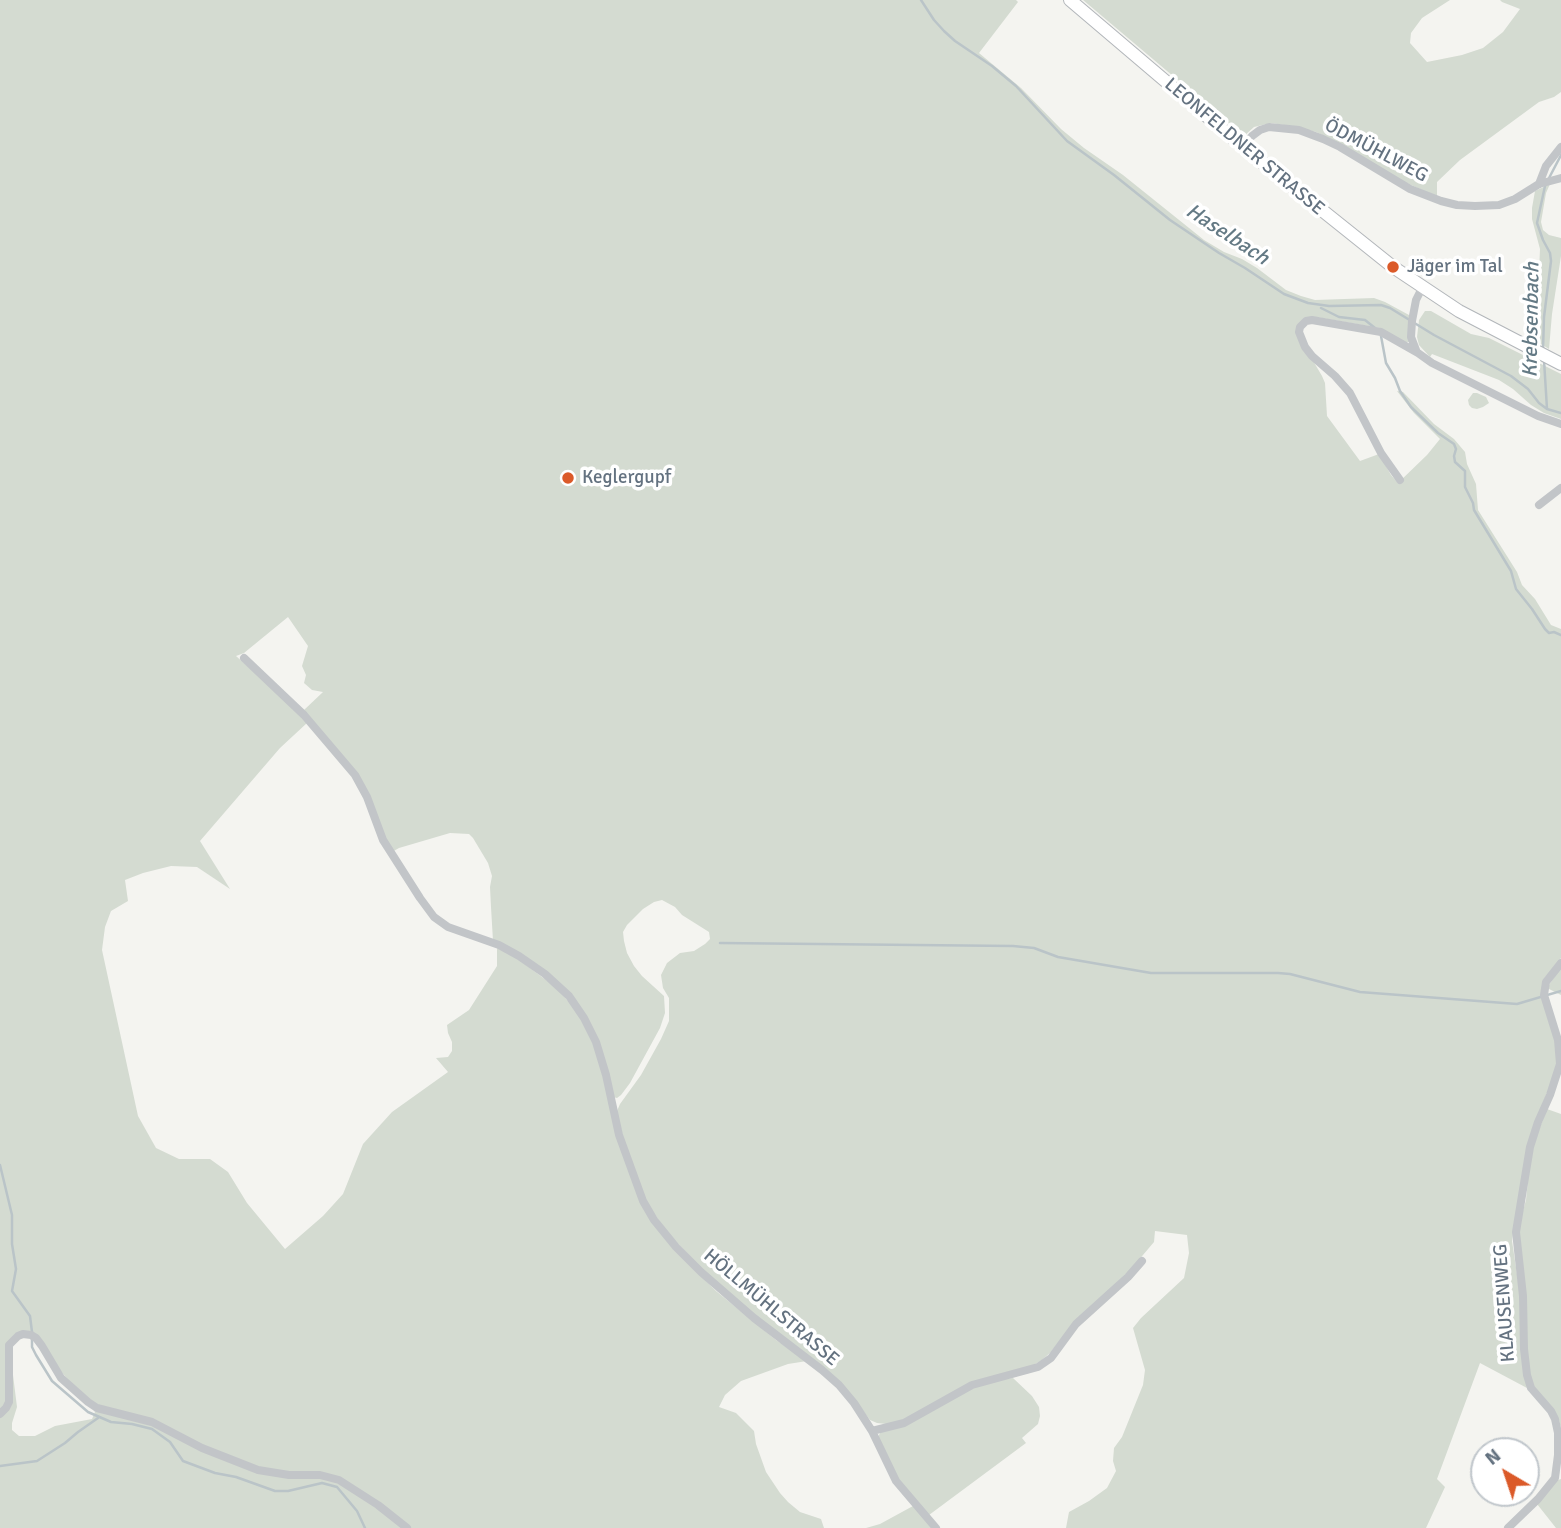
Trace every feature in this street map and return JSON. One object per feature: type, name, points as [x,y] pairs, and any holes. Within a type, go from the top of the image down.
[{"type":"main road","name":"LEONFELDNER STRASSE","points":[[1070,0],[1243,147],[1422,288],[1555,362]]},
{"type":"street","name":"ÖDMÜHLWEG","points":[[1243,147],[1252,136],[1269,127],[1299,130],[1340,147],[1410,189],[1457,205],[1500,205],[1545,182],[1561,178]]},
{"type":"street","points":[[1545,182],[1546,166],[1561,146]]},
{"type":"street","points":[[1418,353],[1411,333],[1413,312],[1422,288]]},
{"type":"street","points":[[1399,480],[1381,453],[1353,397],[1335,376],[1312,356],[1301,340],[1299,332],[1302,324],[1309,320],[1376,331],[1505,400],[1544,419],[1561,424]]},
{"type":"street","points":[[1539,505],[1561,488]]},
{"type":"street","name":"HÖLLMÜHLSTRASSE","points":[[244,658],[304,715],[355,775],[367,797],[383,840],[434,916],[449,927],[499,945],[519,956],[554,981],[569,996],[596,1042],[619,1135],[643,1201],[654,1220],[701,1272],[839,1385],[872,1431],[896,1482],[936,1528]]},
{"type":"street","name":"KLAUSENWEG","points":[[1508,1528],[1558,1477],[1556,1422],[1551,1411],[1531,1388],[1527,1375],[1523,1296],[1516,1242],[1530,1147],[1560,1064],[1558,1040],[1544,997],[1547,979],[1561,963]]},
{"type":"street","points":[[872,1431],[904,1423],[972,1385],[1032,1369],[1044,1363],[1060,1347],[1076,1324],[1142,1261]]},
{"type":"street","points":[[0,1414],[9,1402],[9,1345],[16,1337],[30,1335],[42,1346],[61,1378],[97,1408],[152,1422],[202,1448],[258,1470],[289,1475],[320,1475],[339,1480],[407,1528]]},
{"type":"shaded area","points":[[0,0],[1016,0],[1018,2],[979,53],[1021,88],[1061,129],[1084,148],[1123,175],[1204,240],[1257,268],[1286,290],[1315,300],[1374,298],[1409,315],[1409,342],[1380,328],[1316,317],[1297,325],[1325,383],[1327,416],[1360,461],[1379,454],[1398,483],[1440,439],[1397,391],[1403,392],[1465,452],[1476,484],[1478,510],[1517,572],[1522,585],[1535,599],[1551,625],[1561,629],[1561,958],[1543,980],[1541,994],[1557,1046],[1556,1071],[1535,1122],[1512,1241],[1520,1294],[1527,1388],[1480,1363],[1437,1479],[1445,1487],[1426,1528],[1066,1528],[1069,1512],[1107,1488],[1116,1471],[1113,1461],[1114,1448],[1122,1437],[1143,1385],[1145,1370],[1133,1328],[1184,1278],[1189,1253],[1187,1235],[1155,1231],[1154,1242],[1132,1268],[1071,1326],[1051,1352],[1032,1366],[986,1379],[905,1420],[886,1424],[870,1420],[843,1385],[777,1334],[703,1270],[667,1232],[648,1205],[625,1146],[617,1111],[641,1075],[669,1021],[669,998],[663,988],[661,975],[667,963],[680,953],[694,951],[705,944],[710,939],[709,932],[662,900],[643,909],[627,925],[623,932],[627,953],[642,976],[664,996],[665,1013],[660,1028],[630,1083],[621,1095],[613,1097],[605,1061],[571,994],[493,941],[490,887],[492,876],[488,863],[473,838],[469,834],[450,833],[392,852],[370,799],[304,710],[323,692],[312,690],[304,683],[306,675],[302,666],[308,646],[288,617],[244,653],[236,656],[307,723],[280,748],[200,841],[230,889],[197,867],[171,866],[143,873],[125,880],[128,901],[111,911],[105,927],[102,950],[138,1116],[156,1148],[179,1159],[210,1159],[228,1172],[247,1203],[285,1249],[323,1216],[343,1194],[363,1144],[392,1112],[448,1072],[436,1058],[448,1057],[452,1051],[447,1025],[469,1010],[497,966],[497,948],[514,956],[558,989],[578,1013],[595,1047],[641,1201],[684,1259],[716,1291],[776,1340],[807,1361],[788,1364],[741,1381],[725,1395],[719,1407],[736,1413],[754,1431],[766,1472],[780,1493],[800,1512],[821,1519],[824,1528],[0,1528]],"holes":[[[22,1337],[31,1338],[95,1412],[92,1419],[55,1426],[35,1436],[19,1436],[12,1430],[17,1407],[12,1346]]]},
{"type":"shaded area","points":[[1083,0],[1450,0],[1422,18],[1411,33],[1410,43],[1427,62],[1483,48],[1503,32],[1520,9],[1500,0],[1561,0],[1561,92],[1539,102],[1460,160],[1437,182],[1437,197],[1398,179],[1345,146],[1316,132],[1271,123],[1254,127],[1244,136]]},
{"type":"shaded area","points":[[1550,184],[1541,222],[1543,230],[1549,235],[1561,238],[1561,256],[1549,349],[1536,341],[1540,249],[1532,219],[1532,208],[1535,191]]},
{"type":"shaded area","points":[[1425,311],[1431,311],[1471,334],[1489,338],[1561,374],[1561,419],[1531,405],[1499,380],[1432,354],[1430,357],[1419,345],[1417,337],[1419,320]]},
{"type":"shaded area","points":[[1473,393],[1486,397],[1489,403],[1477,409],[1472,408],[1468,400]]},
{"type":"shaded area","points":[[1561,967],[1561,995],[1547,988]]},
{"type":"shaded area","points":[[1547,1109],[1561,1114],[1561,1429],[1555,1412],[1535,1390],[1529,1375],[1519,1225],[1526,1200],[1531,1150]]},
{"type":"shaded area","points":[[1013,1378],[1032,1396],[1039,1407],[1038,1424],[1022,1438],[1026,1443],[929,1515],[897,1480],[878,1437],[880,1433],[969,1389]]},
{"type":"shaded area","points":[[1561,1479],[1561,1528],[1556,1528],[1539,1507],[1540,1500],[1555,1481]]},
{"type":"shaded area","points":[[913,1506],[932,1528],[866,1528],[880,1524]]},
{"type":"waterway","name":"Haselbach","points":[[921,0],[944,31],[1016,86],[1067,141],[1170,220],[1219,253],[1284,294],[1308,303],[1329,306],[1381,305],[1390,308],[1511,376],[1547,409],[1561,413]]},
{"type":"waterway","name":"Krebsenbach","points":[[1548,180],[1561,155]]},
{"type":"waterway","name":"Krebsenbach","points":[[1543,350],[1551,261],[1537,223],[1545,186]]},
{"type":"waterway","points":[[1321,308],[1339,317],[1365,320],[1375,328]]},
{"type":"waterway","points":[[1381,336],[1386,363],[1400,391],[1411,407],[1454,444],[1455,462],[1465,471],[1465,487],[1474,510],[1511,571],[1516,589],[1545,629],[1549,633],[1561,635]]},
{"type":"waterway","name":"Krebsenbach","points":[[1544,360],[1547,409]]},
{"type":"waterway","points":[[720,943],[1013,946],[1034,948],[1058,957],[1151,973],[1290,974],[1360,992],[1517,1004],[1561,991]]},
{"type":"waterway","points":[[0,1165],[12,1215],[12,1244],[16,1269],[12,1291],[30,1316],[32,1332]]},
{"type":"waterway","points":[[32,1338],[32,1347],[52,1381],[88,1412],[111,1422],[152,1429],[170,1442],[183,1461],[215,1473],[236,1477],[275,1491],[288,1491],[322,1483],[337,1487],[357,1511],[365,1528]]},
{"type":"waterway","points":[[0,1466],[37,1461],[98,1418]]},
{"type":"place","name":"Jäger im Tal","points":[[1393,267]]},
{"type":"place","name":"Keglergupf","points":[[568,478]]}]
